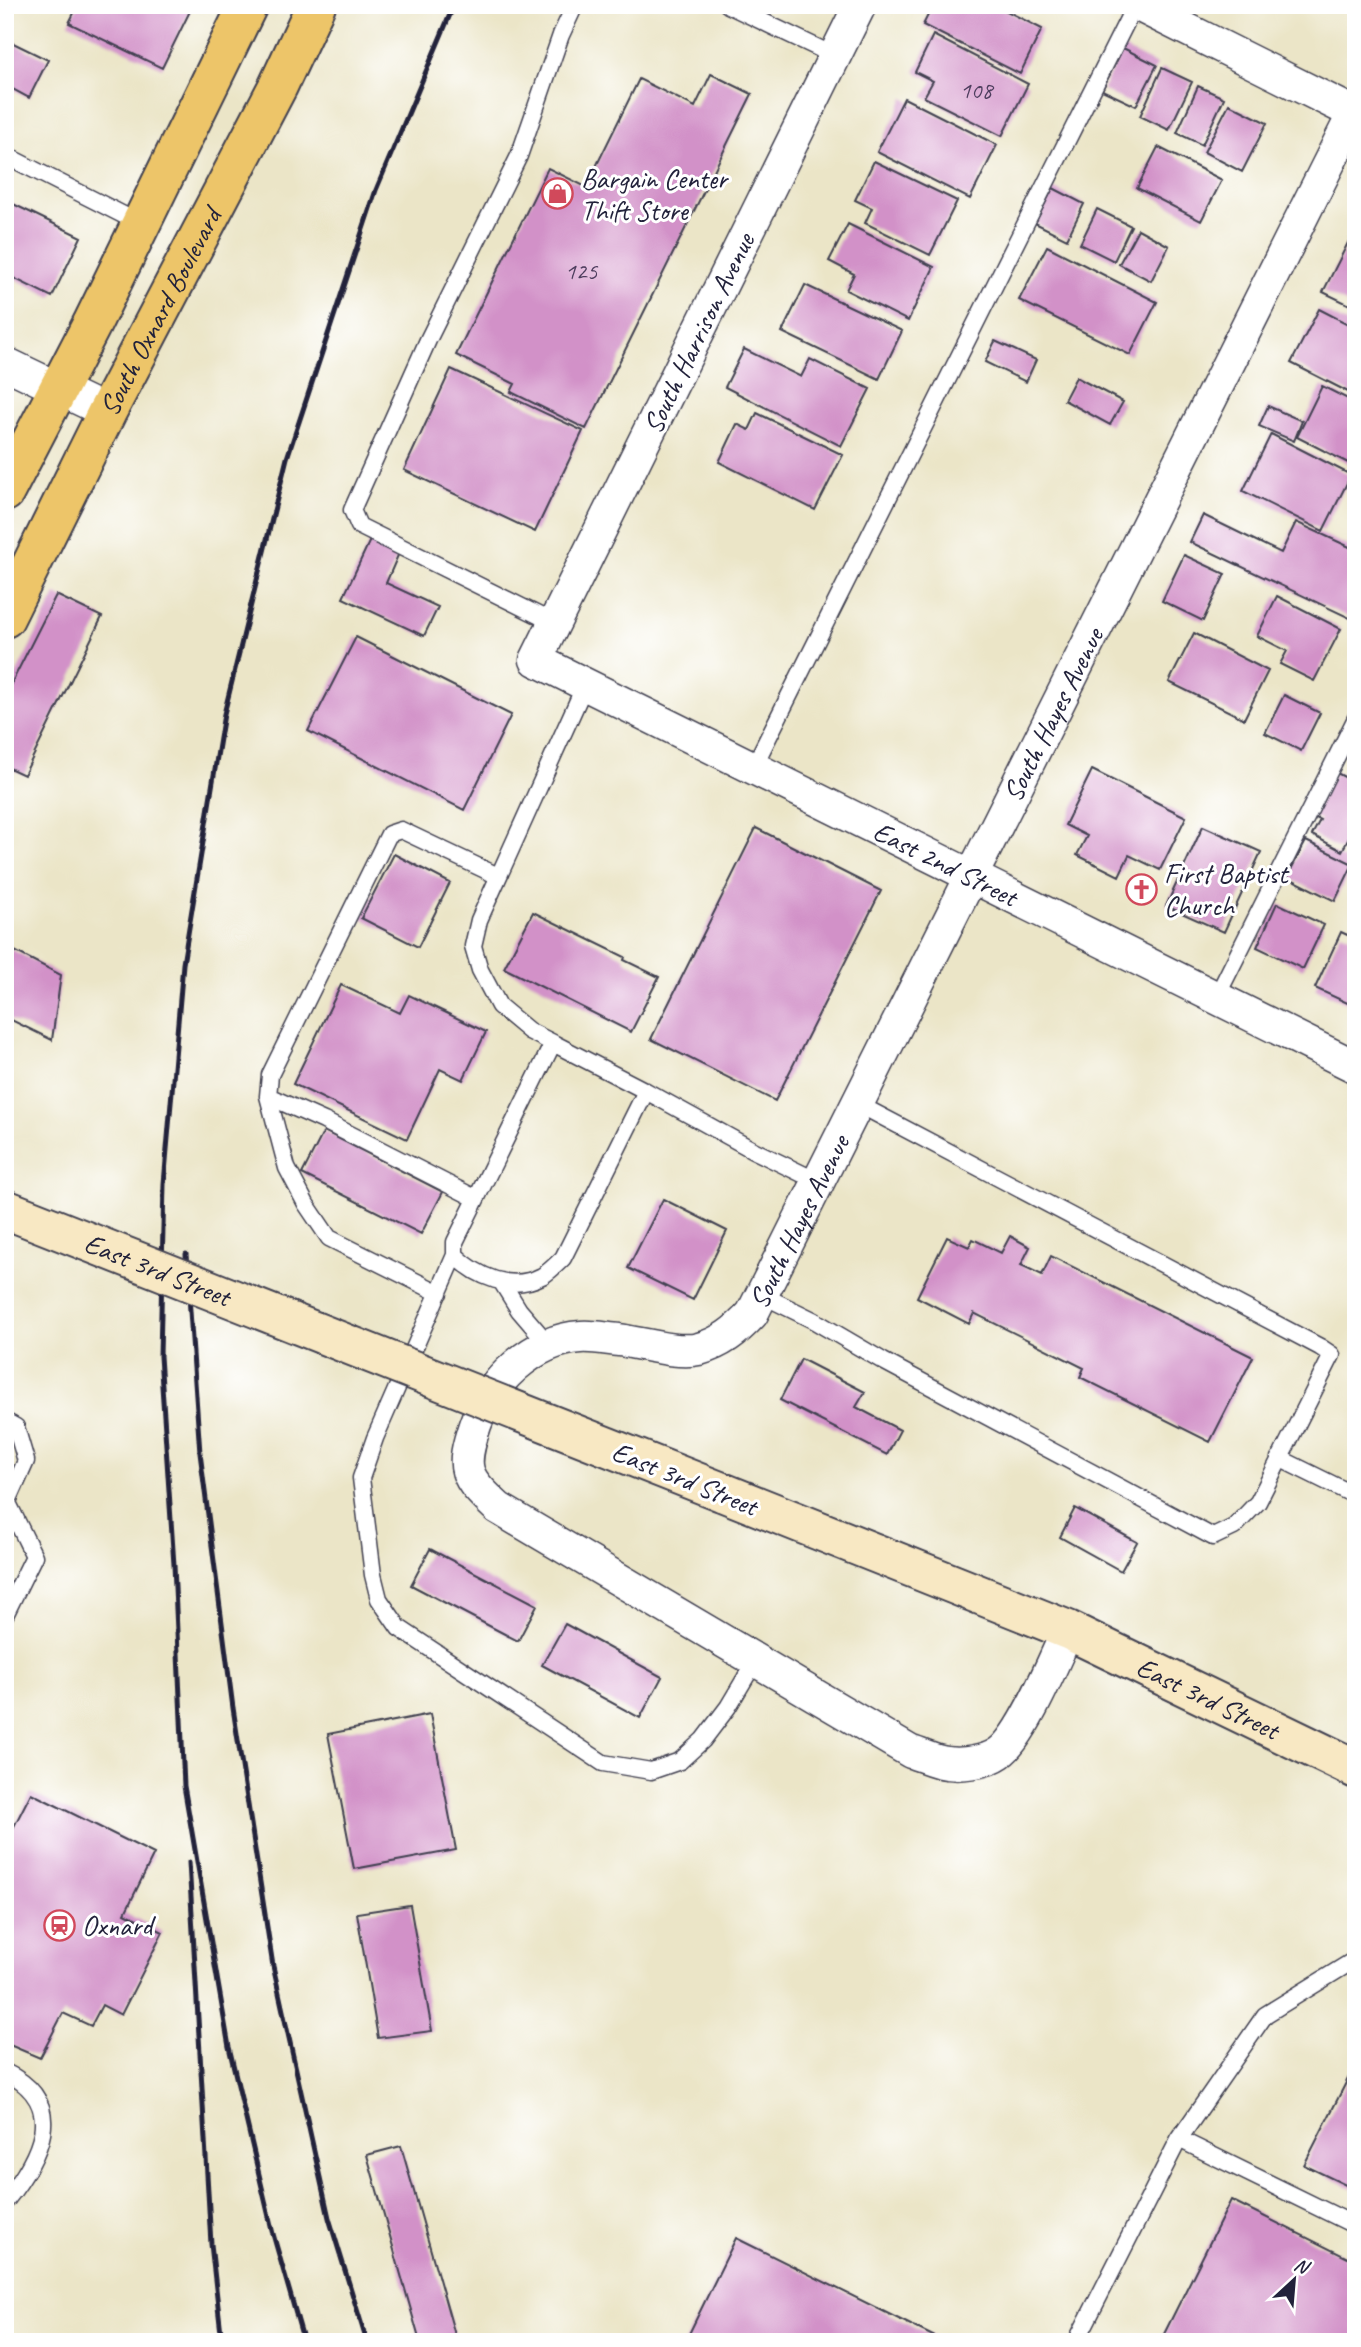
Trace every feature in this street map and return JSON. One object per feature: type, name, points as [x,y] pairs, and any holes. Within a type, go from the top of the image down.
[{"type":"main road","name":"South Oxnard Boulevard","points":[[5,492],[248,5]]},
{"type":"main road","name":"South Oxnard Boulevard","points":[[5,618],[107,412],[278,86],[316,5]]},
{"type":"street","name":"South Harrison Avenue","points":[[536,660],[860,5]]},
{"type":"street","points":[[1137,5],[1355,112]]},
{"type":"street","name":"South Hayes Avenue","points":[[1068,1630],[1018,1731],[1000,1753],[977,1762],[946,1763],[911,1752],[498,1508],[476,1487],[466,1471],[465,1457],[476,1421],[497,1383],[520,1362],[549,1345],[581,1337],[696,1350],[721,1341],[752,1314],[1355,112]]},
{"type":"street","points":[[5,363],[107,412]]},
{"type":"street","name":"East 2nd Street","points":[[536,660],[1356,1067]]},
{"type":"street","name":"East 3rd Street","points":[[5,1209],[1068,1630],[1356,1769]]},
{"type":"lane","points":[[554,623],[359,526],[352,510],[428,340],[519,156],[561,35],[575,5]]},
{"type":"lane","points":[[728,5],[759,12],[835,56]]},
{"type":"lane","points":[[753,768],[1137,5]]},
{"type":"lane","points":[[5,155],[141,224]]},
{"type":"lane","points":[[585,685],[479,920],[473,946],[480,970],[499,1006],[529,1031],[646,1091],[752,1150],[819,1182]]},
{"type":"lane","points":[[1217,996],[1356,718]]},
{"type":"lane","points":[[439,1293],[329,1238],[306,1204],[287,1168],[268,1096],[270,1075],[389,834],[401,830],[498,876]]},
{"type":"lane","points":[[553,1043],[455,1242],[455,1255],[375,1438],[361,1478],[373,1575],[379,1599],[399,1628],[603,1763],[652,1771],[680,1761],[704,1740],[728,1707],[756,1660]]},
{"type":"lane","points":[[455,1255],[470,1270],[491,1280],[523,1282],[542,1276],[564,1258],[646,1091]]},
{"type":"lane","points":[[268,1096],[324,1121],[475,1198]]},
{"type":"lane","points":[[762,1296],[813,1320],[883,1361],[1213,1537],[1234,1527],[1258,1502],[1332,1355],[1320,1346],[858,1104]]},
{"type":"lane","points":[[501,1281],[519,1310],[549,1345]]},
{"type":"lane","points":[[5,1421],[16,1427],[26,1461],[6,1506],[34,1556],[5,1615]]},
{"type":"lane","points":[[1279,1458],[1356,1496]]},
{"type":"lane","points":[[1076,2342],[1179,2139],[1265,2015],[1356,1959]]},
{"type":"lane","points":[[5,2072],[14,2076],[34,2094],[43,2116],[43,2139],[25,2177],[5,2202]]},
{"type":"lane","points":[[1179,2139],[1356,2226]]},
{"type":"building","points":[[78,5],[193,5],[162,68],[69,23]]},
{"type":"building","points":[[933,5],[995,5],[1042,29],[1020,74],[923,25]]},
{"type":"building","points":[[933,35],[1028,84],[1002,136],[924,97],[933,81],[915,72]]},
{"type":"building","points":[[5,39],[48,60],[29,98],[5,85]]},
{"type":"building","points":[[1123,48],[1157,65],[1136,106],[1102,90]]},
{"type":"building","points":[[1162,68],[1192,82],[1169,130],[1140,116]]},
{"type":"building","points":[[711,74],[752,94],[586,429],[511,392],[515,384],[456,355],[548,168],[586,187],[639,79],[695,107]]},
{"type":"building","points":[[1198,86],[1224,98],[1202,145],[1177,133]]},
{"type":"building","points":[[904,98],[997,145],[970,199],[877,152]]},
{"type":"building","points":[[1229,104],[1267,123],[1242,172],[1204,152]]},
{"type":"building","points":[[1158,147],[1222,180],[1201,221],[1137,188]]},
{"type":"building","points":[[874,161],[957,201],[930,255],[865,223],[872,208],[855,200]]},
{"type":"building","points":[[1053,188],[1084,204],[1067,239],[1035,223]]},
{"type":"building","points":[[5,200],[81,237],[52,297],[5,274]]},
{"type":"building","points":[[1097,209],[1131,226],[1114,261],[1080,244]]},
{"type":"building","points":[[848,224],[934,267],[908,321],[846,290],[854,274],[829,261]]},
{"type":"building","points":[[1356,227],[1356,308],[1323,292]]},
{"type":"building","points":[[1138,229],[1169,246],[1151,281],[1119,264]]},
{"type":"building","points":[[1047,246],[1157,302],[1130,355],[1019,300]]},
{"type":"building","points":[[805,285],[902,331],[879,379],[782,332]]},
{"type":"building","points":[[1319,309],[1356,328],[1356,396],[1291,363]]},
{"type":"building","points":[[995,341],[1036,360],[1026,382],[985,362]]},
{"type":"building","points":[[744,349],[801,377],[810,359],[870,389],[841,446],[725,387]]},
{"type":"building","points":[[451,369],[583,431],[535,532],[404,470]]},
{"type":"building","points":[[1076,377],[1123,402],[1110,425],[1064,400]]},
{"type":"building","points":[[1322,386],[1356,403],[1356,467],[1297,437]]},
{"type":"building","points":[[1268,406],[1302,421],[1294,441],[1259,426]]},
{"type":"building","points":[[757,413],[843,455],[815,510],[719,462],[737,424],[749,430]]},
{"type":"building","points":[[1271,434],[1351,475],[1323,531],[1243,491]]},
{"type":"building","points":[[1203,515],[1281,553],[1296,522],[1356,550],[1356,621],[1190,542]]},
{"type":"building","points":[[370,540],[399,553],[386,583],[438,607],[424,636],[343,598]]},
{"type":"building","points":[[1184,555],[1225,574],[1203,621],[1162,601]]},
{"type":"building","points":[[56,595],[102,617],[24,775],[5,766],[5,696]]},
{"type":"building","points":[[1277,596],[1341,629],[1314,681],[1280,664],[1287,651],[1257,636]]},
{"type":"building","points":[[1194,633],[1268,671],[1244,719],[1169,682]]},
{"type":"building","points":[[356,637],[511,715],[464,810],[308,731]]},
{"type":"building","points":[[1284,695],[1320,713],[1301,751],[1265,733]]},
{"type":"building","points":[[1092,770],[1186,817],[1160,870],[1129,855],[1119,876],[1077,855],[1087,836],[1065,825]]},
{"type":"building","points":[[1335,772],[1356,783],[1356,825],[1342,851],[1312,835],[1320,820],[1312,816]]},
{"type":"building","points":[[1203,826],[1261,852],[1224,932],[1166,906]]},
{"type":"building","points":[[756,828],[881,891],[775,1101],[651,1039]]},
{"type":"building","points":[[1306,841],[1353,864],[1335,901],[1287,877]]},
{"type":"building","points":[[394,854],[450,883],[418,947],[361,918]]},
{"type":"building","points":[[1277,903],[1324,925],[1303,969],[1257,947]]},
{"type":"building","points":[[533,912],[625,957],[624,960],[659,977],[631,1032],[504,968]]},
{"type":"building","points":[[1341,932],[1356,939],[1356,1007],[1315,988]]},
{"type":"building","points":[[5,946],[61,975],[52,1040],[5,1017]]},
{"type":"building","points":[[341,985],[400,1013],[409,995],[486,1032],[463,1080],[440,1069],[407,1139],[293,1084]]},
{"type":"building","points":[[324,1131],[443,1192],[421,1234],[302,1174]]},
{"type":"building","points":[[663,1199],[727,1231],[693,1300],[628,1268]]},
{"type":"building","points":[[1010,1236],[1030,1247],[1021,1265],[1042,1275],[1051,1256],[1253,1357],[1210,1442],[1080,1377],[1084,1368],[974,1313],[969,1324],[917,1297],[947,1237],[969,1247],[973,1239],[1001,1253]]},
{"type":"building","points":[[801,1359],[865,1392],[856,1407],[900,1430],[887,1455],[780,1400]]},
{"type":"building","points":[[1075,1508],[1137,1542],[1121,1571],[1060,1537]]},
{"type":"building","points":[[430,1549],[537,1605],[518,1641],[411,1585]]},
{"type":"building","points":[[565,1624],[662,1677],[640,1718],[542,1665]]},
{"type":"building","points":[[430,1714],[456,1850],[354,1869],[328,1734]]},
{"type":"building","points":[[31,1793],[154,1854],[125,1913],[163,1932],[121,2015],[102,2005],[91,2026],[63,2013],[40,2058],[5,2043],[5,1844]]},
{"type":"building","points":[[410,1905],[432,2031],[378,2038],[357,1913]]},
{"type":"building","points":[[1356,2063],[1356,2190],[1304,2165]]},
{"type":"building","points":[[401,2146],[457,2342],[420,2342],[367,2155]]},
{"type":"building","points":[[1231,2200],[1356,2262],[1356,2342],[1160,2342]]},
{"type":"building","points":[[736,2238],[945,2342],[685,2342]]},
{"type":"railway","points":[[304,2342],[273,2234],[229,2047],[184,1786],[174,1565],[160,1356],[164,1184],[183,964],[224,714],[287,458],[376,190],[454,5]]},
{"type":"railway","points":[[186,1254],[200,1453],[233,1708],[273,1966],[329,2218],[367,2342]]},
{"type":"railway","points":[[189,1862],[211,2244],[222,2342]]},
{"type":"place","name":"Bargain Center Thift Store","points":[[558,194]]},
{"type":"place","name":"First Baptist Church","points":[[1141,889]]},
{"type":"place","name":"Oxnard","points":[[59,1925]]}]
